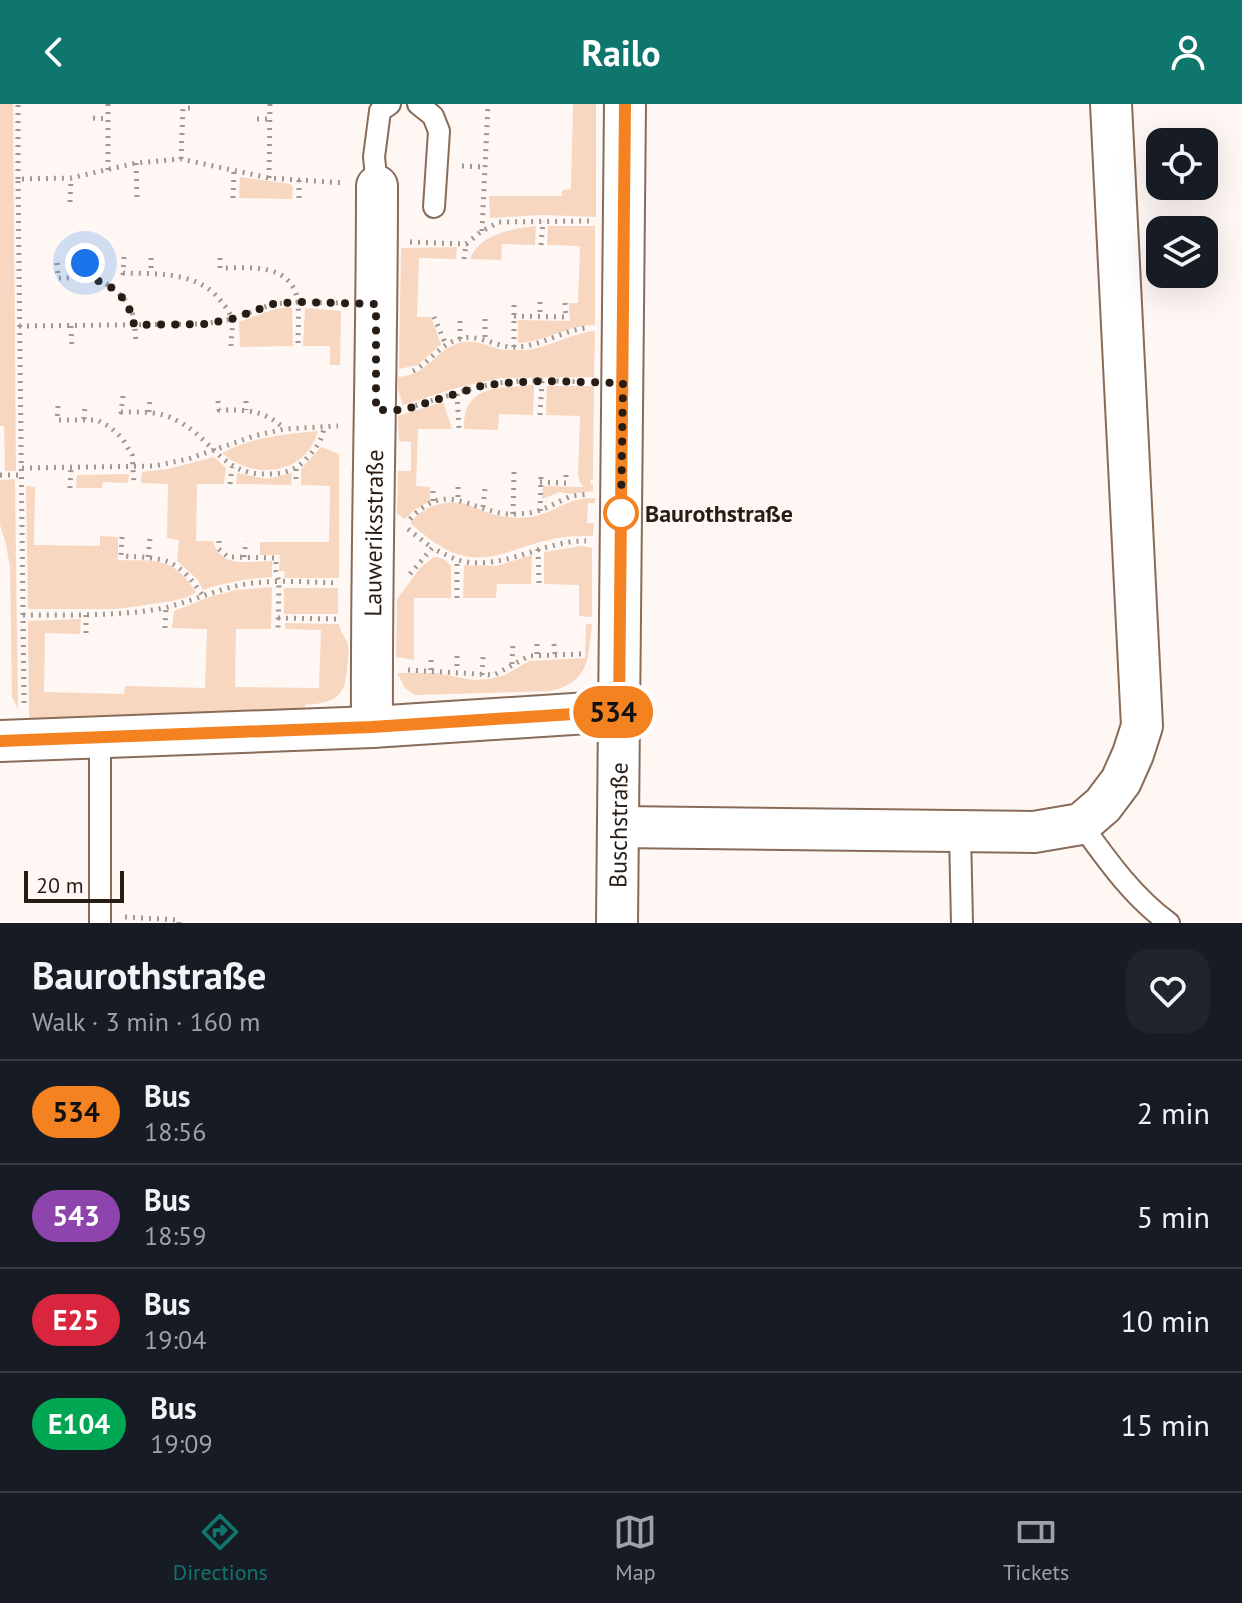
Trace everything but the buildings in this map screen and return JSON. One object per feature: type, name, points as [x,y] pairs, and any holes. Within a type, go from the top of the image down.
[{"type":"street","name":"Buschstraße","points":[[617,923],[625,104]]},
{"type":"street","points":[[618,827],[1034,832],[1081,824],[1103,805],[1121,781],[1142,726],[1111,104]]},
{"type":"street","name":"Lauweriksstraße","points":[[372,727],[377,186]]},
{"type":"street","points":[[13,741],[372,727],[619,711]]},
{"type":"lane","name":"Lauweriksstraße","points":[[377,186],[374,157],[380,111],[390,104]]},
{"type":"lane","points":[[418,104],[433,116],[439,131],[434,207]]},
{"type":"lane","points":[[100,737],[100,919]]},
{"type":"lane","points":[[1081,824],[1114,870],[1153,912],[1169,923]]},
{"type":"lane","points":[[960,833],[962,923]]},
{"type":"path","points":[[13,741],[23,615],[18,179],[20,104]]},
{"type":"path","points":[[108,104],[108,171]]},
{"type":"path","points":[[269,178],[270,104]]},
{"type":"path","points":[[482,231],[488,104]]},
{"type":"path","points":[[181,159],[183,108],[194,108]]},
{"type":"path","points":[[93,118],[108,119]]},
{"type":"path","points":[[257,119],[270,119]]},
{"type":"path","points":[[18,179],[71,178],[136,163],[181,159],[269,178],[377,186]]},
{"type":"path","points":[[136,163],[137,197]]},
{"type":"path","points":[[233,198],[234,170]]},
{"type":"path","points":[[70,202],[71,178]]},
{"type":"path","points":[[299,180],[299,200]]},
{"type":"path","points":[[541,245],[543,221]]},
{"type":"path","points":[[377,242],[466,244],[499,222],[624,222]]},
{"type":"path","points":[[464,259],[466,244]]},
{"type":"path","points":[[124,257],[123,273],[184,277],[217,295],[232,319],[231,346]]},
{"type":"path","points":[[151,258],[151,274]]},
{"type":"path","points":[[220,258],[220,268],[262,268],[281,275],[294,289],[298,302],[298,346]]},
{"type":"path","points":[[57,263],[58,278],[103,282],[116,291],[132,313],[136,341]]},
{"type":"path","points":[[85,263],[85,278]]},
{"type":"path","points":[[514,301],[514,347]]},
{"type":"path","points":[[540,302],[540,317]]},
{"type":"path","points":[[514,316],[566,317],[565,303]]},
{"type":"path","points":[[19,326],[204,324],[232,319],[273,304],[376,304]]},
{"type":"path","points":[[434,317],[446,345]]},
{"type":"path","points":[[460,318],[460,339]]},
{"type":"path","points":[[485,319],[485,340]]},
{"type":"path","points":[[71,326],[72,349]]},
{"type":"path","points":[[0,475],[71,468],[154,466],[215,451],[254,436],[284,429],[324,426],[375,403],[446,345],[460,339],[473,337],[514,347],[542,343],[578,329],[624,328]]},
{"type":"path","points":[[540,415],[542,381]]},
{"type":"path","points":[[375,403],[403,410],[481,386],[503,383],[623,383]]},
{"type":"path","points":[[457,394],[459,429]]},
{"type":"path","points":[[123,396],[121,412],[149,412],[176,419],[232,467],[262,475],[296,469],[316,448],[324,426]]},
{"type":"path","points":[[149,412],[150,396]]},
{"type":"path","points":[[218,401],[219,410],[262,413],[284,429]]},
{"type":"path","points":[[246,401],[246,410]]},
{"type":"path","points":[[58,406],[57,420],[97,420],[122,438],[132,455],[134,483]]},
{"type":"path","points":[[84,419],[85,406]]},
{"type":"path","points":[[230,484],[232,467]]},
{"type":"path","points":[[70,488],[71,468]]},
{"type":"path","points":[[296,469],[296,485]]},
{"type":"path","points":[[513,514],[514,472]]},
{"type":"path","points":[[540,511],[541,473]]},
{"type":"path","points":[[540,482],[566,483],[566,473]]},
{"type":"path","points":[[433,487],[433,501]]},
{"type":"path","points":[[458,487],[458,500]]},
{"type":"path","points":[[483,507],[485,488]]},
{"type":"path","points":[[404,526],[419,509],[433,501],[458,500],[497,513],[513,514],[540,511],[571,496],[592,493]]},
{"type":"path","points":[[122,537],[121,556],[158,557],[170,561],[182,569],[203,596]]},
{"type":"path","points":[[148,557],[150,538]]},
{"type":"path","points":[[219,541],[219,549],[228,557],[276,558],[278,630]]},
{"type":"path","points":[[244,557],[246,541]]},
{"type":"path","points":[[278,618],[372,597],[398,588],[432,548],[457,560],[488,563],[553,544],[621,542]]},
{"type":"path","points":[[538,549],[539,584]]},
{"type":"path","points":[[457,560],[457,598]]},
{"type":"path","points":[[23,615],[146,611],[166,608],[240,585],[279,582],[372,597]]},
{"type":"path","points":[[165,628],[166,608]]},
{"type":"path","points":[[86,615],[86,634]]},
{"type":"path","points":[[372,667],[494,675],[529,656],[581,654],[582,643]]},
{"type":"path","points":[[511,665],[513,644]]},
{"type":"path","points":[[537,644],[537,655]]},
{"type":"path","points":[[554,644],[555,654]]},
{"type":"path","points":[[457,656],[457,672]]},
{"type":"path","points":[[431,657],[431,670]]},
{"type":"path","points":[[482,675],[483,657]]},
{"type":"path","points":[[100,919],[179,920],[179,923]]},
{"type":"shaded area","points":[[0,104],[13,104],[16,471],[5,471],[4,426],[0,426]]},
{"type":"shaded area","points":[[573,104],[596,104],[596,217],[542,215],[490,218],[489,196],[562,196],[562,190],[571,189]]},
{"type":"shaded area","points":[[240,177],[291,184],[292,199],[239,198]]},
{"type":"shaded area","points":[[536,226],[535,245],[502,244],[501,260],[470,259],[481,244],[498,234]]},
{"type":"shaded area","points":[[548,226],[595,226],[595,325],[518,343],[518,320],[570,321],[569,303],[578,303],[580,246],[547,245]]},
{"type":"shaded area","points":[[457,247],[456,259],[419,258],[417,317],[431,317],[441,344],[418,365],[399,369],[401,248]]},
{"type":"shaded area","points":[[292,308],[293,346],[240,347],[239,322]]},
{"type":"shaded area","points":[[305,308],[341,311],[340,365],[330,365],[330,346],[303,346]]},
{"type":"shaded area","points":[[595,331],[594,377],[501,378],[403,405],[398,377],[416,373],[456,344],[475,342],[504,350],[523,350]]},
{"type":"shaded area","points":[[534,385],[533,415],[499,414],[498,430],[464,429],[465,414],[477,396],[497,388]]},
{"type":"shaded area","points":[[547,386],[594,386],[593,480],[590,483],[593,484],[593,491],[560,492],[542,499],[543,486],[584,487],[578,474],[580,416],[546,415]]},
{"type":"shaded area","points":[[443,402],[452,429],[418,429],[416,486],[430,487],[430,501],[405,519],[397,514],[398,471],[411,471],[411,442],[399,441],[398,416]]},
{"type":"shaded area","points":[[318,431],[312,446],[302,457],[278,469],[249,468],[222,453],[257,440]]},
{"type":"shaded area","points":[[321,447],[339,454],[339,578],[284,578],[285,571],[279,571],[280,555],[260,555],[260,542],[329,542],[330,486],[301,485],[301,469]]},
{"type":"shaded area","points":[[214,457],[226,468],[224,484],[197,484],[196,541],[213,541],[222,556],[236,562],[272,561],[272,577],[237,581],[203,590],[197,579],[177,561],[179,540],[167,538],[168,484],[141,483],[142,472]]},
{"type":"shaded area","points":[[237,473],[267,479],[292,473],[291,485],[236,484]]},
{"type":"shaded area","points":[[129,474],[128,483],[103,482],[102,488],[76,488],[77,475]]},
{"type":"shaded area","points":[[15,479],[18,709],[12,697],[10,568],[0,525],[0,480]]},
{"type":"shaded area","points":[[26,486],[35,487],[34,545],[100,546],[100,536],[118,537],[118,560],[153,561],[171,566],[188,580],[196,592],[172,601],[117,609],[28,609]]},
{"type":"shaded area","points":[[595,498],[595,503],[588,503],[587,523],[594,523],[593,536],[554,539],[489,557],[451,552],[410,523],[421,513],[442,504],[465,504],[495,515],[523,518],[577,500]]},
{"type":"shaded area","points":[[581,546],[592,548],[592,617],[579,616],[579,585],[544,584],[544,552]]},
{"type":"shaded area","points":[[532,555],[531,584],[497,584],[496,598],[463,598],[464,565],[496,566]]},
{"type":"shaded area","points":[[434,557],[444,559],[451,566],[451,598],[414,598],[414,660],[396,657],[397,599],[421,567]]},
{"type":"shaded area","points":[[272,587],[271,629],[236,629],[235,687],[319,688],[321,630],[285,629],[285,623],[339,624],[348,648],[344,686],[330,700],[305,705],[305,715],[34,722],[29,717],[28,621],[81,619],[80,634],[45,633],[44,692],[124,694],[125,686],[205,688],[207,629],[172,628],[174,611],[236,590]]},
{"type":"shaded area","points":[[284,588],[338,588],[338,614],[284,614]]},
{"type":"shaded area","points":[[586,624],[592,624],[588,658],[580,675],[573,682],[550,691],[415,695],[405,688],[397,673],[435,673],[474,680],[489,679],[505,675],[529,661],[585,658]]},
{"type":"bus line","name":"534","points":[[0,741],[372,727],[619,711],[625,104]]},
{"type":"place","name":"Baurothstraße","points":[[621,513]]},
{"type":"route","points":[[85,263],[85,278],[103,282],[116,291],[132,313],[134,325],[204,324],[232,319],[273,304],[376,304],[376,410],[403,410],[481,386],[503,383],[623,383],[621,513]]}]
